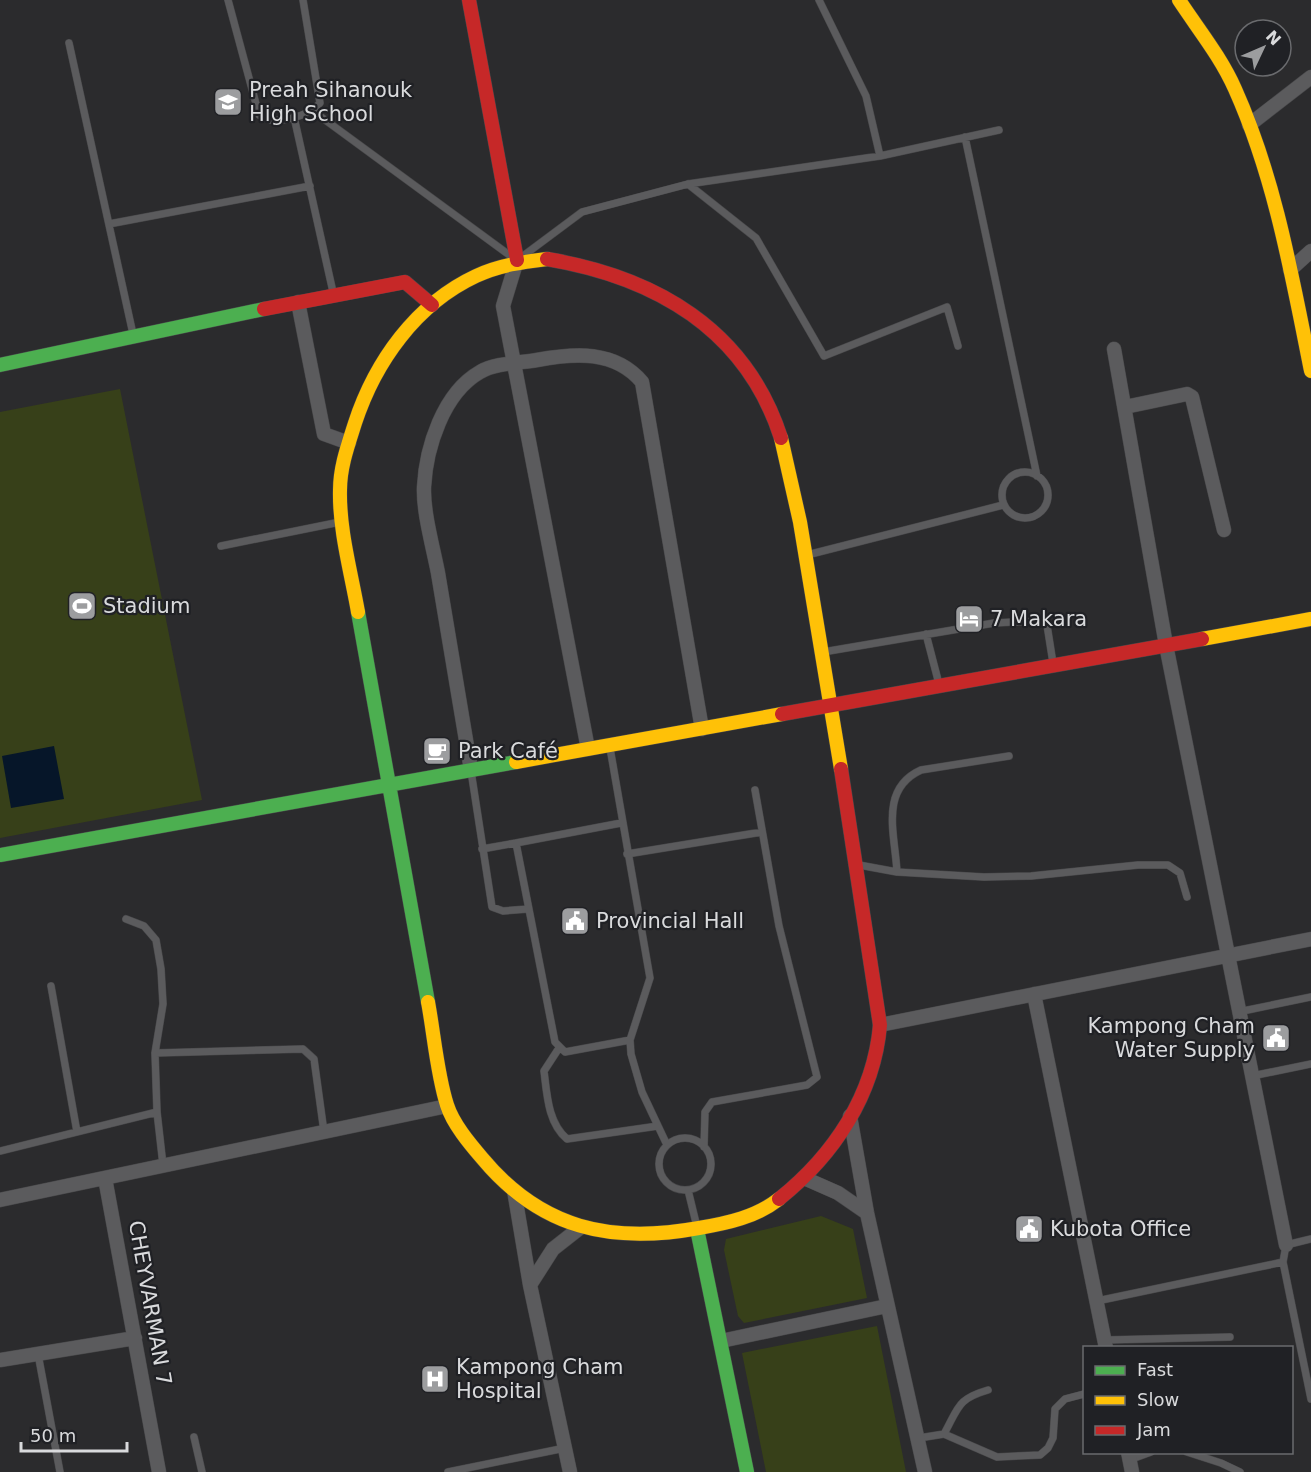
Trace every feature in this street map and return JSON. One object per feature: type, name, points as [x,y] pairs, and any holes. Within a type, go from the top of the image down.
[{"type":"street","points":[[469,0],[517,260],[503,306],[588,749]]},
{"type":"street","points":[[1179,0],[1234,87],[1249,126],[1275,202],[1311,371]]},
{"type":"street","points":[[1249,126],[1311,77]]},
{"type":"street","points":[[1290,270],[1311,251]]},
{"type":"street","points":[[517,260],[567,262],[609,271],[668,299],[702,322],[740,358],[771,408],[786,461],[831,705],[880,1024],[877,1059],[867,1085],[830,1148],[804,1178],[769,1207],[733,1222],[658,1236],[624,1236],[581,1227],[548,1213],[514,1190],[489,1168],[464,1137],[447,1106],[392,785],[342,521],[340,483],[358,406],[377,368],[399,335],[432,305],[487,270],[517,260]]},
{"type":"street","points":[[0,364],[405,282],[432,305]]},
{"type":"street","points":[[298,302],[324,434],[349,443]]},
{"type":"street","points":[[1114,349],[1166,645],[1286,1245]]},
{"type":"street","points":[[471,770],[424,489],[435,434],[448,405],[462,386],[480,371],[514,364],[560,356],[586,355],[617,361],[633,371],[642,382],[702,729]]},
{"type":"street","points":[[1125,407],[1187,394],[1192,396],[1224,530]]},
{"type":"street","points":[[0,855],[1311,619]]},
{"type":"street","points":[[880,1024],[1311,939]]},
{"type":"street","points":[[1034,994],[1106,1343]]},
{"type":"street","points":[[0,1200],[447,1106]]},
{"type":"street","points":[[850,1116],[867,1213],[926,1472]]},
{"type":"street","name":"CHEYVARMAN 7","points":[[105,1178],[159,1472]]},
{"type":"street","points":[[804,1178],[838,1193],[867,1213]]},
{"type":"street","points":[[514,1190],[530,1285],[570,1472]]},
{"type":"street","points":[[530,1285],[553,1249],[581,1227]]},
{"type":"street","points":[[697,1229],[747,1472]]},
{"type":"street","points":[[720,1341],[887,1306]]},
{"type":"street","points":[[0,1359],[135,1338]]},
{"type":"lane","points":[[228,0],[259,115],[267,119],[294,117],[313,111],[320,103],[321,93],[303,0]]},
{"type":"lane","points":[[819,0],[866,96],[880,156]]},
{"type":"lane","points":[[69,43],[133,337]]},
{"type":"lane","points":[[313,111],[517,260],[582,212],[688,184],[880,156],[999,130]]},
{"type":"lane","points":[[294,117],[334,295]]},
{"type":"lane","points":[[965,137],[1037,476]]},
{"type":"lane","points":[[688,184],[756,238],[824,356],[947,307],[958,346]]},
{"type":"lane","points":[[109,224],[310,186]]},
{"type":"lane","points":[[1031,472],[1043,480],[1048,495],[1046,507],[1036,516],[1023,519],[1009,513],[1003,505],[1002,486],[1011,476],[1031,472]]},
{"type":"lane","points":[[804,555],[1003,505]]},
{"type":"lane","points":[[221,546],[342,521]]},
{"type":"lane","points":[[821,652],[994,623],[1035,621],[1047,625],[1053,665]]},
{"type":"lane","points":[[926,634],[940,686]]},
{"type":"lane","points":[[609,745],[650,978],[630,1040],[631,1053],[642,1092],[668,1145]]},
{"type":"lane","points":[[897,872],[892,800],[898,787],[910,775],[921,770],[1009,756]]},
{"type":"lane","points":[[471,770],[492,907],[503,912],[528,909]]},
{"type":"lane","points":[[704,1147],[690,1139],[674,1141],[668,1145],[660,1159],[662,1175],[673,1187],[688,1190],[703,1183],[708,1177],[711,1161],[704,1147],[705,1112],[712,1102],[807,1085],[817,1077],[778,926],[754,790]]},
{"type":"lane","points":[[482,849],[621,823]]},
{"type":"lane","points":[[627,854],[762,832]]},
{"type":"lane","points":[[516,843],[555,1042],[565,1052],[630,1040]]},
{"type":"lane","points":[[856,864],[897,872],[984,877],[1031,876],[1138,865],[1168,865],[1179,873],[1187,897]]},
{"type":"lane","points":[[126,919],[144,926],[156,940],[163,1004],[155,1053],[157,1112],[163,1166]]},
{"type":"lane","points":[[51,986],[77,1132]]},
{"type":"lane","points":[[1238,1012],[1311,997]]},
{"type":"lane","points":[[559,1048],[544,1071],[552,1118],[558,1131],[567,1139],[658,1126]]},
{"type":"lane","points":[[155,1053],[303,1049],[314,1059],[324,1132]]},
{"type":"lane","points":[[1251,1076],[1311,1064]]},
{"type":"lane","points":[[0,1151],[157,1112]]},
{"type":"lane","points":[[688,1190],[697,1229]]},
{"type":"lane","points":[[1311,1239],[1286,1245],[1283,1262],[1311,1399]]},
{"type":"lane","points":[[1097,1301],[1283,1262]]},
{"type":"lane","points":[[1106,1343],[1230,1337]]},
{"type":"lane","points":[[38,1354],[60,1472]]},
{"type":"lane","points":[[944,1434],[962,1401],[967,1396],[988,1390]]},
{"type":"lane","points":[[919,1438],[944,1434],[997,1457],[1040,1455],[1048,1448],[1053,1438],[1054,1409],[1065,1399],[1083,1394]]},
{"type":"lane","points":[[194,1437],[202,1472]]},
{"type":"lane","points":[[448,1472],[565,1448]]},
{"type":"lane","points":[[1130,1461],[1146,1454]]},
{"type":"lane","points":[[1194,1454],[1221,1462],[1240,1472]]},
{"type":"green space","name":"Stadium","points":[[120,389],[202,800],[0,838],[0,412]]},
{"type":"green space","points":[[821,1216],[853,1229],[867,1298],[744,1323],[738,1316],[724,1250],[726,1239]]},
{"type":"green space","points":[[877,1326],[906,1472],[766,1472],[742,1353]]},
{"type":"water","points":[[54,746],[64,799],[11,808],[2,756]]},
{"type":"traffic: fast","points":[[0,365],[264,309]]},
{"type":"traffic: fast","points":[[358,612],[428,1002]]},
{"type":"traffic: fast","points":[[0,855],[516,762]]},
{"type":"traffic: fast","points":[[697,1229],[747,1472]]},
{"type":"traffic: slow","points":[[1179,0],[1223,66],[1249,123],[1272,192],[1311,371]]},
{"type":"traffic: slow","points":[[358,612],[343,536],[340,481],[355,423],[374,378],[400,337],[435,302],[454,288],[493,269],[547,259]]},
{"type":"traffic: slow","points":[[781,438],[800,522],[841,769]]},
{"type":"traffic: slow","points":[[1202,639],[1311,619]]},
{"type":"traffic: slow","points":[[516,762],[782,714]]},
{"type":"traffic: slow","points":[[428,1002],[441,1080],[453,1119],[472,1146],[505,1182],[528,1201],[553,1216],[580,1226],[607,1232],[636,1234],[667,1232],[731,1221],[761,1210],[779,1199]]},
{"type":"traffic: jam","points":[[469,0],[517,260]]},
{"type":"traffic: jam","points":[[547,259],[587,267],[624,279],[659,295],[691,314],[720,338],[745,367],[765,400],[781,438]]},
{"type":"traffic: jam","points":[[264,309],[405,282],[432,305]]},
{"type":"traffic: jam","points":[[782,714],[1202,639]]},
{"type":"traffic: jam","points":[[779,1199],[817,1163],[848,1122],[869,1076],[880,1025],[841,769]]},
{"type":"place","name":"Preah Sihanouk High School","points":[[228,102]]},
{"type":"place","name":"Stadium","points":[[82,606]]},
{"type":"place","name":"7 Makara","points":[[969,619]]},
{"type":"place","name":"Park Café","points":[[437,751]]},
{"type":"place","name":"Provincial Hall","points":[[575,921]]},
{"type":"place","name":"Kampong Cham Water Supply","points":[[1276,1038]]},
{"type":"place","name":"Kubota Office","points":[[1029,1229]]},
{"type":"place","name":"Kampong Cham Hospital","points":[[435,1379]]}]
